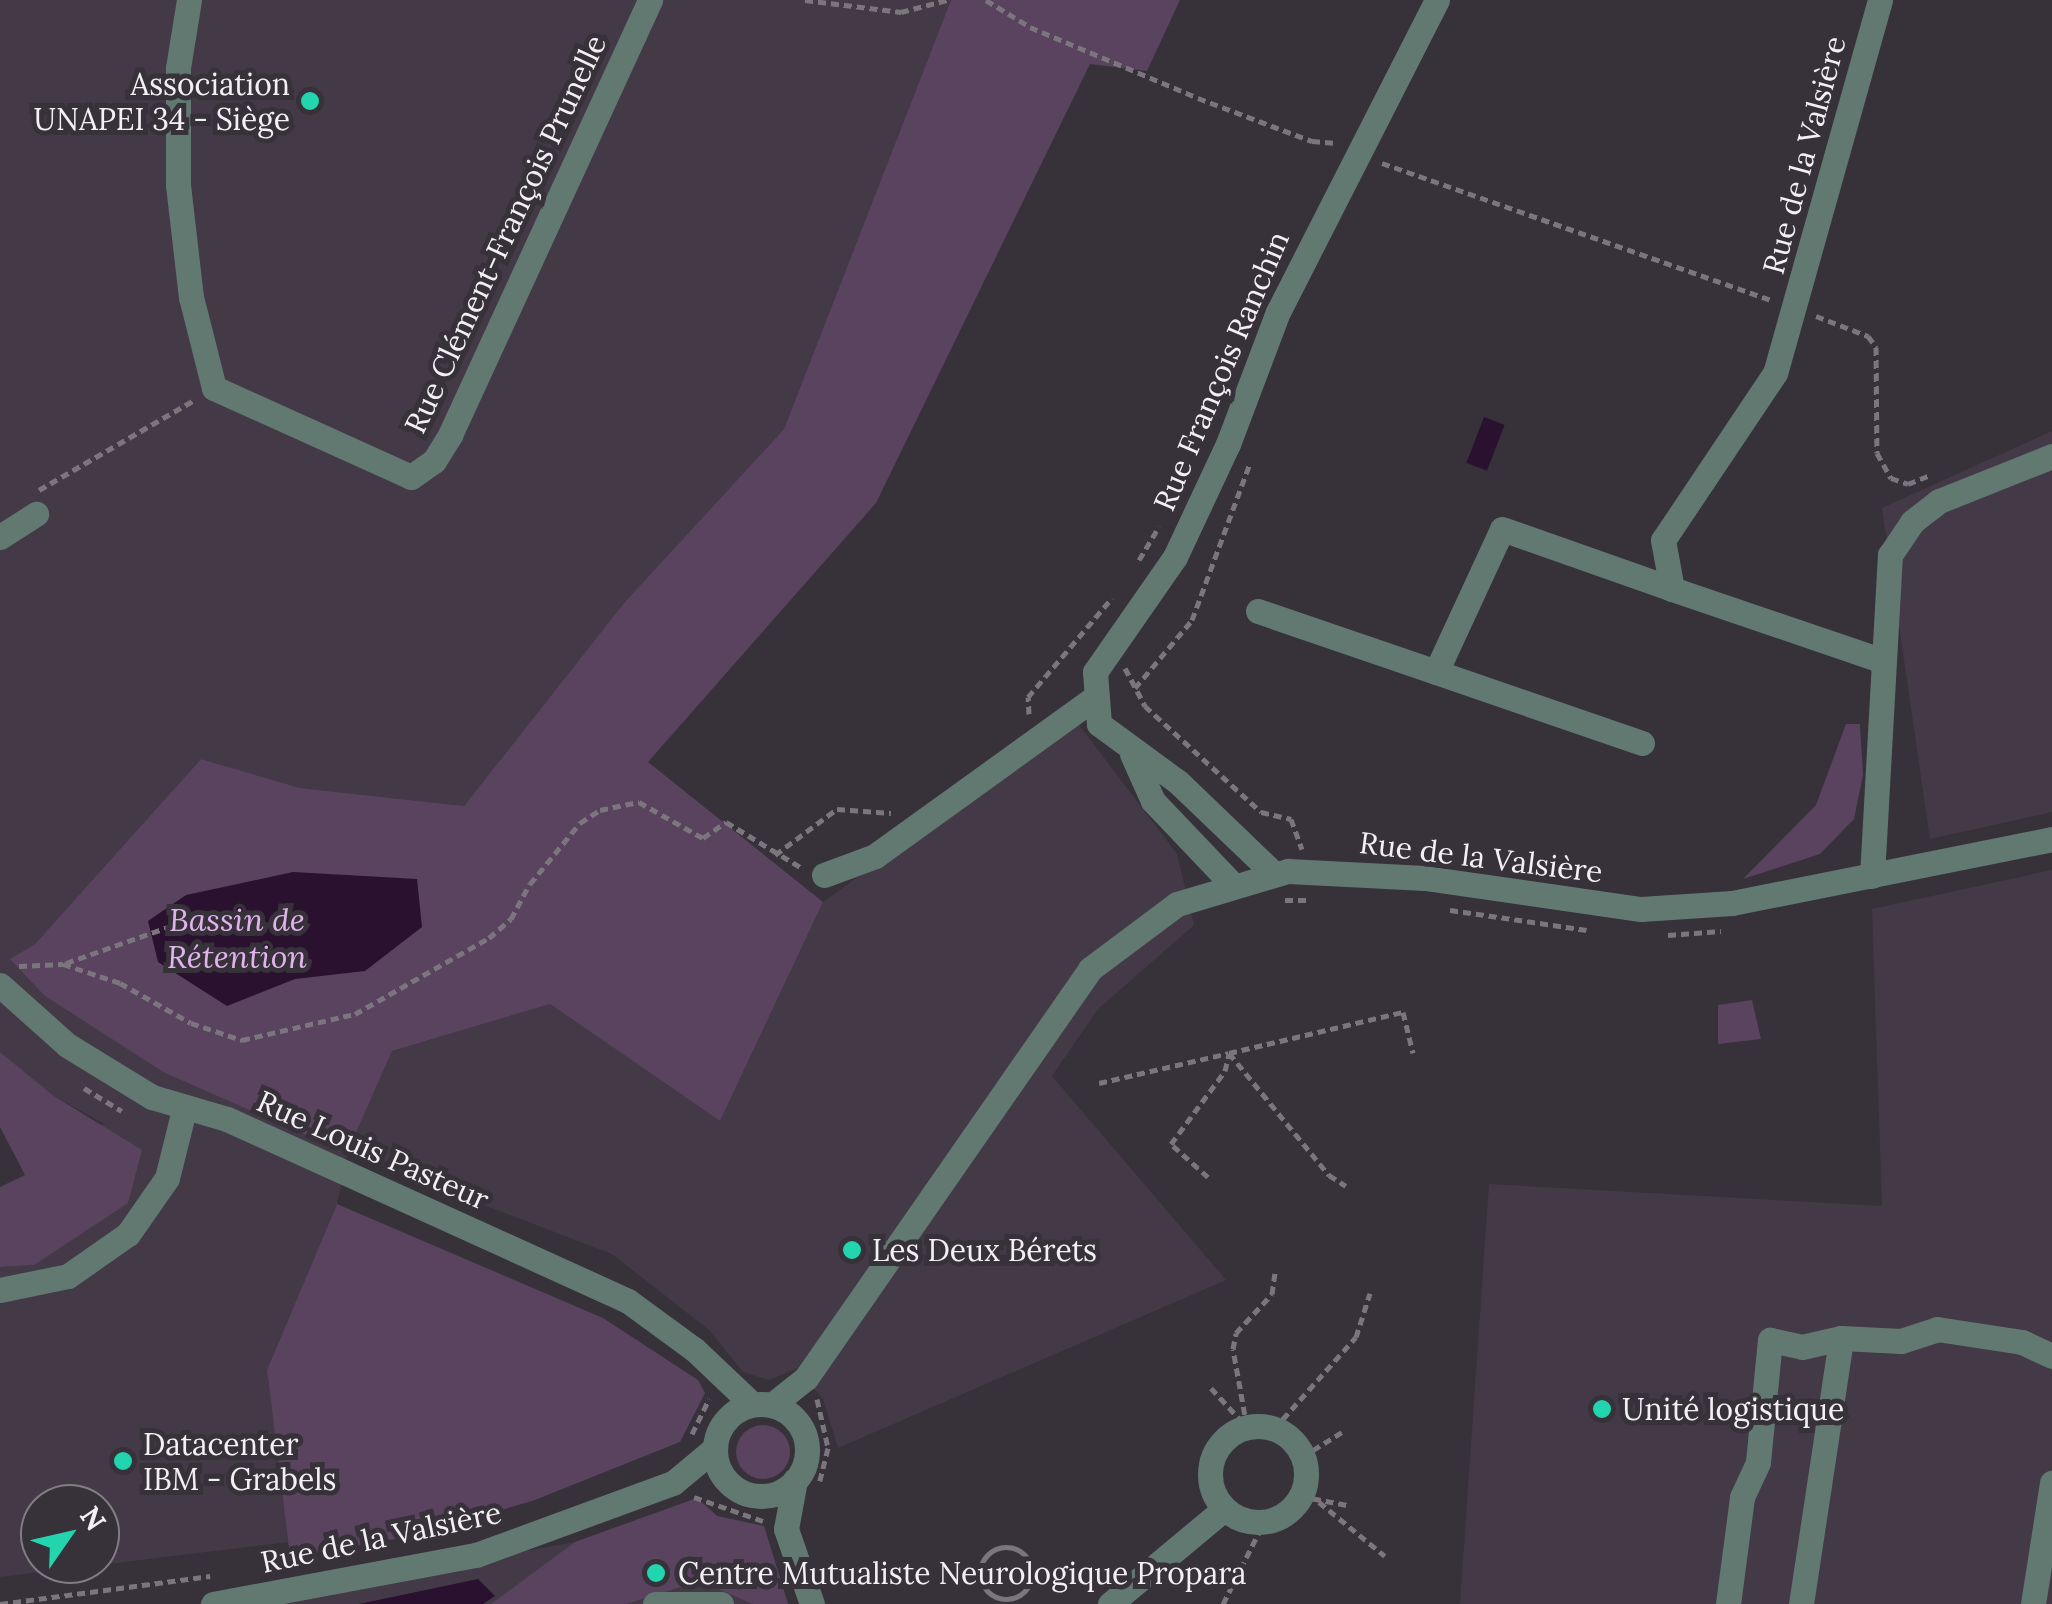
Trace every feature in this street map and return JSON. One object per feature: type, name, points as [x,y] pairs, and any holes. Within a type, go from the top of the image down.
[{"type":"street","points":[[189,0],[178,68],[178,185],[191,298],[214,388]]},
{"type":"street","name":"Rue Clément-François Prunelle","points":[[214,388],[411,476],[434,461],[650,0]]},
{"type":"street","name":"Rue François Ranchin","points":[[1093,699],[1095,672],[1107,651],[1175,557],[1228,444],[1278,312],[1437,0]]},
{"type":"street","name":"Rue de la Valsière","points":[[1672,589],[1663,540],[1762,398],[1796,309],[1880,0]]},
{"type":"street","points":[[1872,876],[1890,555],[1912,522],[1939,501],[2052,456]]},
{"type":"street","points":[[0,536],[34,504]]},
{"type":"street","points":[[1436,672],[1502,529],[1883,660]]},
{"type":"street","points":[[1258,610],[1642,744]]},
{"type":"street","points":[[824,875],[876,856],[1093,699],[1099,724],[1132,754],[1178,782],[1273,874]]},
{"type":"street","points":[[1132,754],[1152,800],[1231,883]]},
{"type":"street","name":"Rue de la Valsière","points":[[762,1405],[806,1378],[1090,969],[1178,904],[1231,883],[1273,874],[1424,878],[1640,909],[1732,902],[2052,839]]},
{"type":"street","name":"Rue Louis Pasteur","points":[[0,985],[67,1045],[184,1110],[227,1119],[628,1301],[695,1350],[719,1378],[762,1405]]},
{"type":"street","points":[[0,1290],[68,1276],[128,1234],[167,1178],[184,1110]]},
{"type":"street","points":[[1728,1604],[1742,1497],[1758,1462],[1770,1340],[1802,1347],[1842,1338],[1901,1341],[1937,1328],[2022,1342],[2052,1356]]},
{"type":"street","points":[[1801,1604],[1842,1338]]},
{"type":"street","points":[[719,1378],[716,1441],[740,1488],[786,1529],[812,1604]]},
{"type":"street","points":[[786,1529],[805,1486],[802,1430],[806,1378]]},
{"type":"street","points":[[716,1441],[731,1415],[762,1405],[802,1430]]},
{"type":"street","points":[[1247,1427],[1274,1429],[1302,1457],[1310,1499],[1264,1522],[1224,1509],[1211,1483],[1214,1454],[1247,1427]]},
{"type":"street","name":"Rue de la Valsière","points":[[213,1604],[476,1555],[672,1482],[716,1441]]},
{"type":"street","name":"Rue de la Valsière","points":[[672,1482],[740,1488]]},
{"type":"street","points":[[2034,1604],[2052,1482]]},
{"type":"street","points":[[740,1488],[775,1494],[805,1486]]},
{"type":"street","points":[[1110,1604],[1224,1509]]},
{"type":"street","points":[[655,1604],[720,1604]]},
{"type":"path","points":[[805,0],[902,12],[946,0]]},
{"type":"path","points":[[986,0],[1030,27],[1312,141],[1356,153],[1868,336],[1876,347],[1878,453],[1890,478],[1908,484],[1944,470]]},
{"type":"path","points":[[1343,126],[1370,178]]},
{"type":"path","points":[[1326,160],[1386,146]]},
{"type":"path","points":[[34,504],[214,388]]},
{"type":"path","points":[[1252,458],[1192,620],[1134,688],[1145,706],[1261,812]]},
{"type":"path","points":[[1131,573],[1164,517]]},
{"type":"path","points":[[1015,728],[1030,716],[1025,710],[1028,696],[1121,586]]},
{"type":"path","points":[[63,964],[120,983],[191,1024],[242,1040],[355,1014],[489,938],[511,919],[530,884],[580,822],[600,810],[639,802],[703,838],[726,822],[775,855],[824,875]]},
{"type":"path","points":[[775,855],[837,809],[908,814]]},
{"type":"path","points":[[1278,900],[1320,900]]},
{"type":"path","points":[[1438,908],[1527,926],[1596,930]]},
{"type":"path","points":[[19,966],[63,964],[171,926]]},
{"type":"path","points":[[1664,935],[1698,937],[1740,927]]},
{"type":"path","points":[[1099,1083],[1403,1012],[1413,1053]]},
{"type":"path","points":[[1208,1177],[1172,1144],[1226,1071],[1228,1053]]},
{"type":"path","points":[[1228,1053],[1329,1175],[1346,1186]]},
{"type":"path","points":[[1247,1427],[1233,1349],[1236,1333],[1272,1294],[1275,1273]]},
{"type":"path","points":[[1274,1429],[1356,1338],[1370,1293]]},
{"type":"path","points":[[688,1447],[719,1378]]},
{"type":"path","points":[[805,1486],[828,1448],[818,1388],[806,1378]]},
{"type":"path","points":[[1211,1388],[1247,1427]]},
{"type":"path","points":[[1302,1457],[1342,1432]]},
{"type":"path","points":[[672,1482],[687,1496],[786,1529]]},
{"type":"path","points":[[1310,1499],[1346,1505]]},
{"type":"path","points":[[1310,1499],[1385,1556]]},
{"type":"path","points":[[1223,1604],[1264,1522]]},
{"type":"path","points":[[1015,1548],[1026,1556],[1032,1568],[1023,1593],[1011,1599],[986,1590],[981,1565],[989,1554],[1015,1548]]},
{"type":"path","points":[[0,1604],[222,1574]]},
{"type":"path","points":[[1023,1593],[1031,1604]]},
{"type":"shaded area","points":[[0,0],[951,0],[784,429],[624,603],[464,806],[300,788],[201,759],[35,944],[10,959],[165,1073],[347,1152],[392,1051],[550,1004],[720,1121],[823,902],[1076,721],[1177,854],[1194,925],[1098,1009],[1052,1076],[1226,1280],[838,1448],[823,1399],[798,1368],[769,1380],[743,1372],[709,1330],[612,1254],[348,1153],[337,1204],[267,1370],[288,1542],[120,1562],[120,1484],[20,1484],[20,1575],[0,1577],[0,1267],[34,1265],[103,1123],[54,1096],[0,1052]]},
{"type":"shaded area","points":[[951,0],[1180,0],[1147,71],[1090,64],[876,503],[648,762],[823,902],[720,1121],[550,1004],[392,1051],[347,1153],[165,1073],[45,996],[10,959],[35,944],[201,759],[300,788],[464,806],[624,603],[784,429]]},
{"type":"shaded area","points":[[2052,431],[2052,812],[1930,839],[1882,508]]},
{"type":"shaded area","points":[[1846,724],[1860,724],[1863,775],[1854,819],[1820,854],[1743,879],[1816,805]]},
{"type":"shaded area","points":[[2052,870],[2052,1604],[1460,1604],[1489,1184],[1882,1206],[1872,909]]},
{"type":"shaded area","points":[[1752,1000],[1761,1039],[1718,1044],[1718,1005]]},
{"type":"shaded area","points":[[0,1052],[54,1096],[142,1150],[128,1203],[34,1265],[0,1267],[0,1187],[25,1175],[0,1127]]},
{"type":"shaded area","points":[[337,1204],[603,1318],[698,1380],[705,1393],[680,1442],[535,1500],[414,1536],[290,1557],[267,1370]]},
{"type":"shaded area","points":[[763,1425],[782,1433],[790,1452],[782,1471],[763,1479],[744,1471],[736,1452],[744,1433]]},
{"type":"shaded area","name":"Centre Mutualiste Neurologique Propara","points":[[697,1498],[717,1516],[764,1526],[788,1604],[237,1604],[575,1542]]},
{"type":"shaded area","name":"Centre Mutualiste Neurologique Propara","points":[[697,1498],[717,1516],[764,1526],[788,1604],[753,1604],[700,1581],[626,1604],[491,1604],[575,1542]]},
{"type":"water","points":[[1484,417],[1505,425],[1487,471],[1466,463]]},
{"type":"water","name":"Bassin de Rétention","points":[[293,872],[417,879],[422,927],[365,971],[295,979],[227,1006],[158,962],[148,921],[186,895]]},
{"type":"water","points":[[478,1579],[495,1596],[483,1604],[359,1604]]},
{"type":"place","name":"Association UNAPEI 34 - Siège","points":[[310,101]]},
{"type":"place","name":"Les Deux Bérets","points":[[852,1250]]},
{"type":"place","name":"Unité logistique","points":[[1602,1409]]},
{"type":"place","name":"Datacenter IBM - Grabels","points":[[123,1461]]},
{"type":"place","name":"Centre Mutualiste Neurologique Propara","points":[[656,1573]]}]
